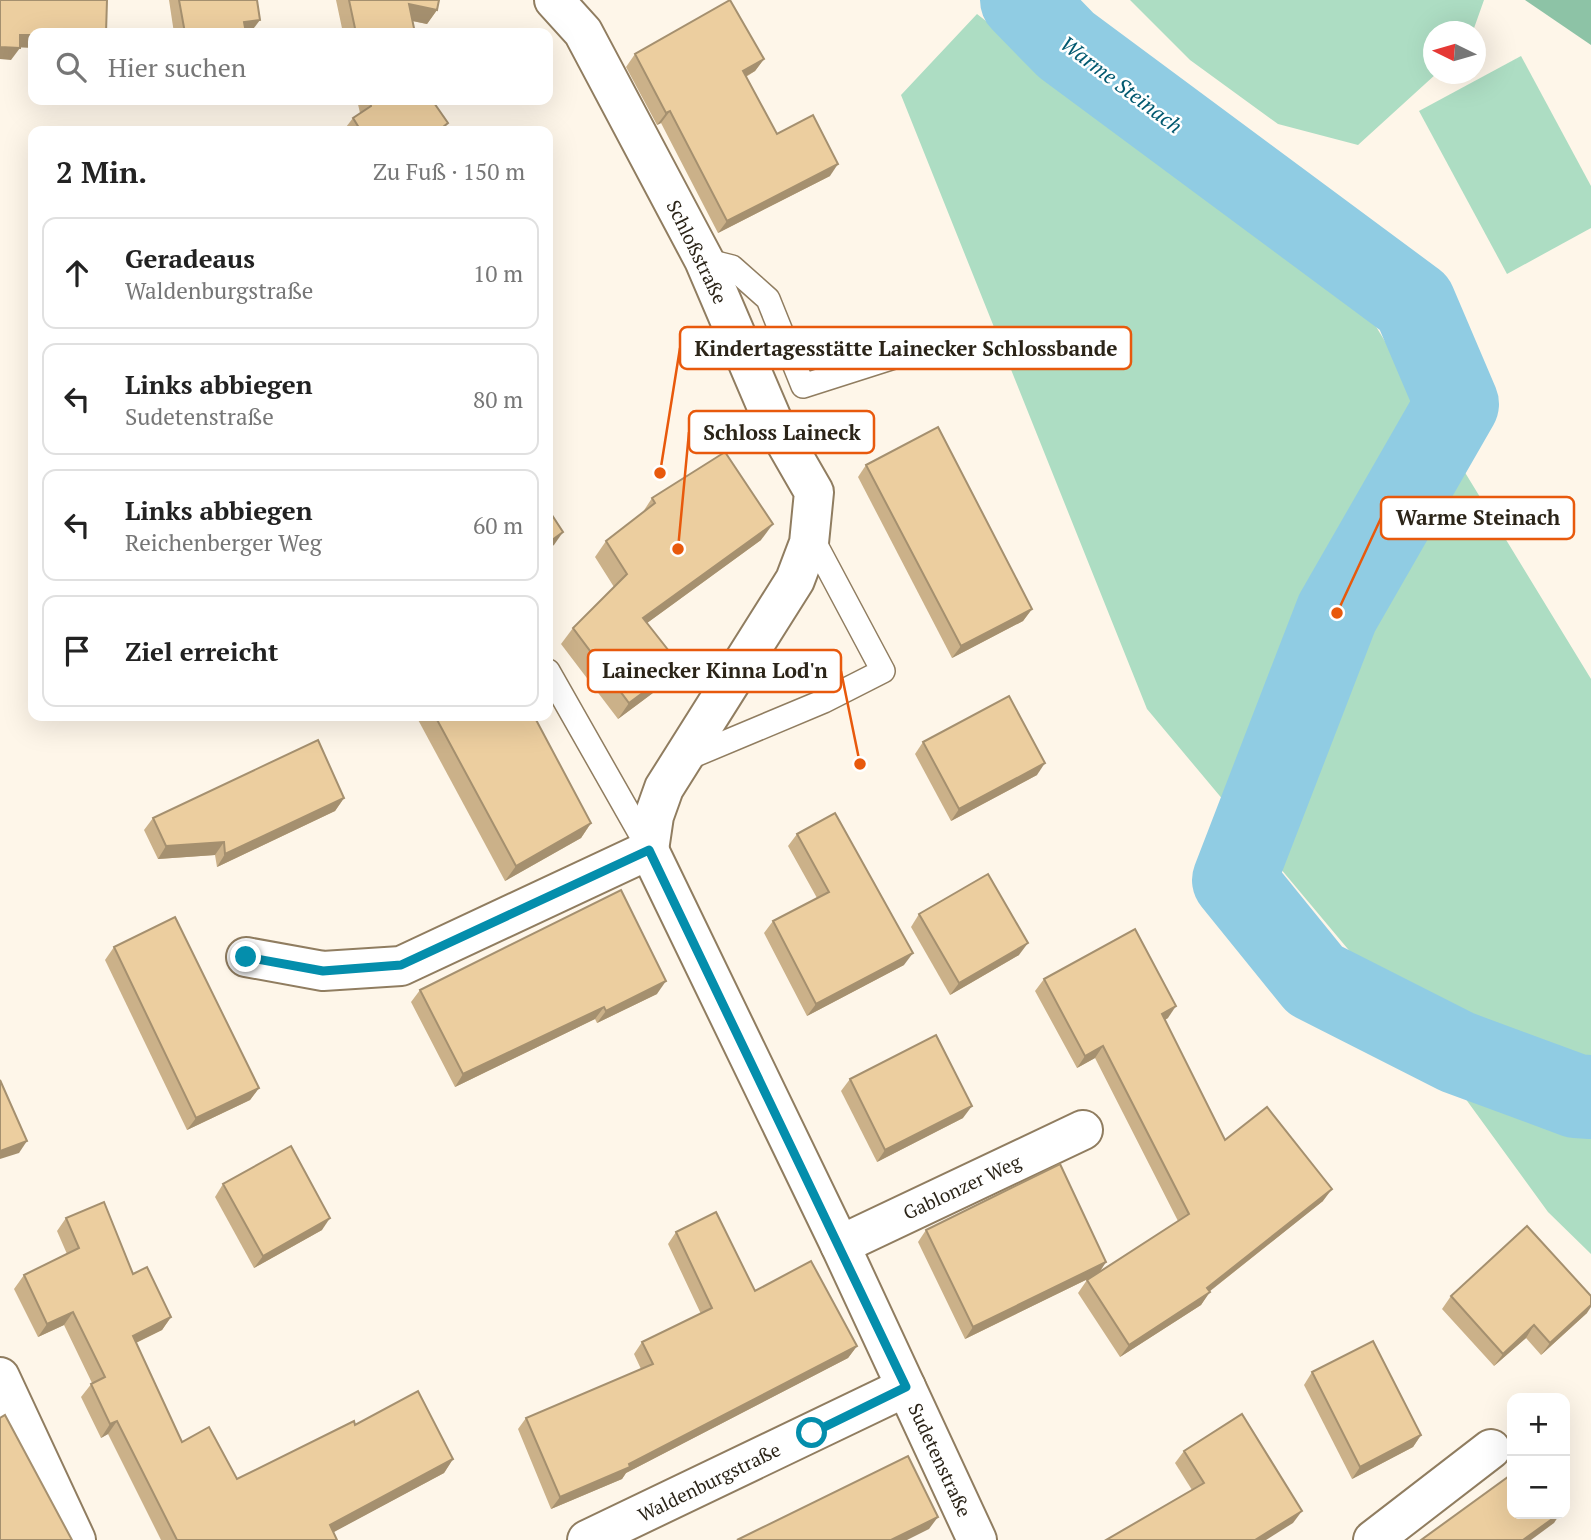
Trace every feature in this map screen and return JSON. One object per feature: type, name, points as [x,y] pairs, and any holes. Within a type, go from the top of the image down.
[{"type":"street","name":"Schloßstraße","points":[[554,0],[583,32],[704,260],[772,419],[814,492],[810,534],[795,580],[664,788],[654,816],[649,850]]},
{"type":"street","points":[[246,957],[323,971],[401,965],[649,850]]},
{"type":"street","name":"Sudetenstraße","points":[[649,850],[840,1245],[976,1540]]},
{"type":"street","name":"Gablonzer Weg","points":[[840,1245],[1083,1130]]},
{"type":"street","points":[[0,1377],[76,1540]]},
{"type":"street","name":"Waldenburgstraße","points":[[587,1540],[906,1387]]},
{"type":"street","points":[[1373,1540],[1492,1449]]},
{"type":"lane","points":[[704,260],[732,267],[768,299],[803,386],[897,356]]},
{"type":"lane","points":[[680,761],[824,701],[883,671],[810,534]]},
{"type":"lane","points":[[553,680],[649,850]]},
{"type":"green space","points":[[1130,0],[1484,0],[1477,21],[1423,21],[1425,84],[1358,145],[1278,124],[1190,60]]},
{"type":"green space","points":[[1525,0],[1591,0],[1591,45]]},
{"type":"green space","points":[[977,14],[1372,320],[1591,679],[1591,1061],[1588,1077],[1591,1081],[1591,1254],[1548,1212],[1414,1028],[1147,709],[901,95]]},
{"type":"green space","points":[[1521,56],[1591,186],[1591,228],[1507,274],[1419,111],[1469,84],[1486,84],[1486,75]]},
{"type":"building","points":[[0,0],[107,0],[106,28],[28,28],[28,35],[20,35],[20,48],[0,47]]},
{"type":"building","points":[[179,0],[257,0],[260,20],[244,22],[245,28],[184,28]]},
{"type":"building","points":[[349,0],[439,0],[437,10],[409,4],[414,28],[355,28]]},
{"type":"building","points":[[730,0],[764,59],[743,71],[777,134],[813,115],[838,164],[727,221],[670,111],[666,113],[635,54]]},
{"type":"building","points":[[435,105],[448,123],[444,126],[358,126],[353,118],[371,106]]},
{"type":"building","points":[[938,427],[1032,609],[961,646],[866,465]]},
{"type":"building","points":[[725,452],[773,524],[643,618],[680,665],[629,703],[573,628],[627,574],[606,541],[655,503],[652,498]]},
{"type":"building","points":[[553,517],[563,532],[553,539]]},
{"type":"building","points":[[1009,696],[1045,763],[959,809],[923,742]]},
{"type":"building","points":[[438,721],[537,721],[591,823],[516,866]]},
{"type":"building","points":[[318,740],[344,798],[225,854],[224,842],[166,846],[153,818]]},
{"type":"building","points":[[835,813],[913,953],[816,1004],[773,921],[829,892],[797,834]]},
{"type":"building","points":[[988,874],[1028,943],[959,983],[919,914]]},
{"type":"building","points":[[621,890],[666,981],[606,1011],[604,1007],[463,1074],[420,990]]},
{"type":"building","points":[[175,917],[259,1088],[196,1118],[114,947]]},
{"type":"building","points":[[1135,929],[1176,1006],[1162,1014],[1225,1140],[1267,1107],[1332,1189],[1207,1288],[1210,1292],[1129,1345],[1087,1280],[1189,1214],[1103,1046],[1085,1056],[1044,979]]},
{"type":"building","points":[[936,1035],[972,1106],[885,1150],[850,1079]]},
{"type":"building","points":[[0,1080],[27,1141],[0,1151]]},
{"type":"building","points":[[291,1146],[330,1218],[263,1256],[223,1184]]},
{"type":"building","points":[[1060,1164],[1106,1262],[973,1327],[926,1230]]},
{"type":"building","points":[[104,1202],[133,1274],[147,1267],[171,1317],[133,1336],[182,1442],[209,1427],[237,1479],[354,1421],[355,1425],[418,1391],[453,1459],[330,1525],[337,1540],[177,1540],[117,1421],[110,1424],[91,1384],[105,1377],[73,1312],[47,1324],[24,1275],[79,1248],[66,1218]]},
{"type":"building","points":[[716,1212],[755,1291],[811,1261],[857,1346],[629,1464],[630,1467],[560,1497],[526,1418],[653,1364],[642,1342],[712,1308],[676,1232]]},
{"type":"building","points":[[1527,1226],[1591,1296],[1591,1305],[1550,1343],[1534,1325],[1503,1354],[1451,1296]]},
{"type":"building","points":[[1373,1341],[1421,1435],[1360,1467],[1312,1372]]},
{"type":"building","points":[[1242,1414],[1302,1511],[1255,1540],[1106,1540],[1204,1483],[1184,1451]]},
{"type":"building","points":[[5,1415],[72,1540],[0,1540],[0,1418]]},
{"type":"building","points":[[908,1456],[938,1517],[891,1540],[737,1540]]},
{"type":"building","points":[[1507,1478],[1507,1519],[1552,1519],[1523,1540],[1421,1540]]},
{"type":"waterway","name":"Warme Steinach","points":[[1022,0],[1066,45],[1414,303],[1457,404],[1337,613],[1234,880],[1315,980],[1457,1052],[1576,1096],[1591,1097]]},
{"type":"place","name":"Kindertagesstätte Lainecker Schlossbande","points":[[660,473]]},
{"type":"place","name":"Schloss Laineck","points":[[678,549]]},
{"type":"place","name":"Warme Steinach","points":[[1337,613]]},
{"type":"place","name":"Lainecker Kinna Lod'n","points":[[860,764]]},
{"type":"route","points":[[246,957],[323,971],[401,965],[649,850],[906,1387],[812,1433]]}]
